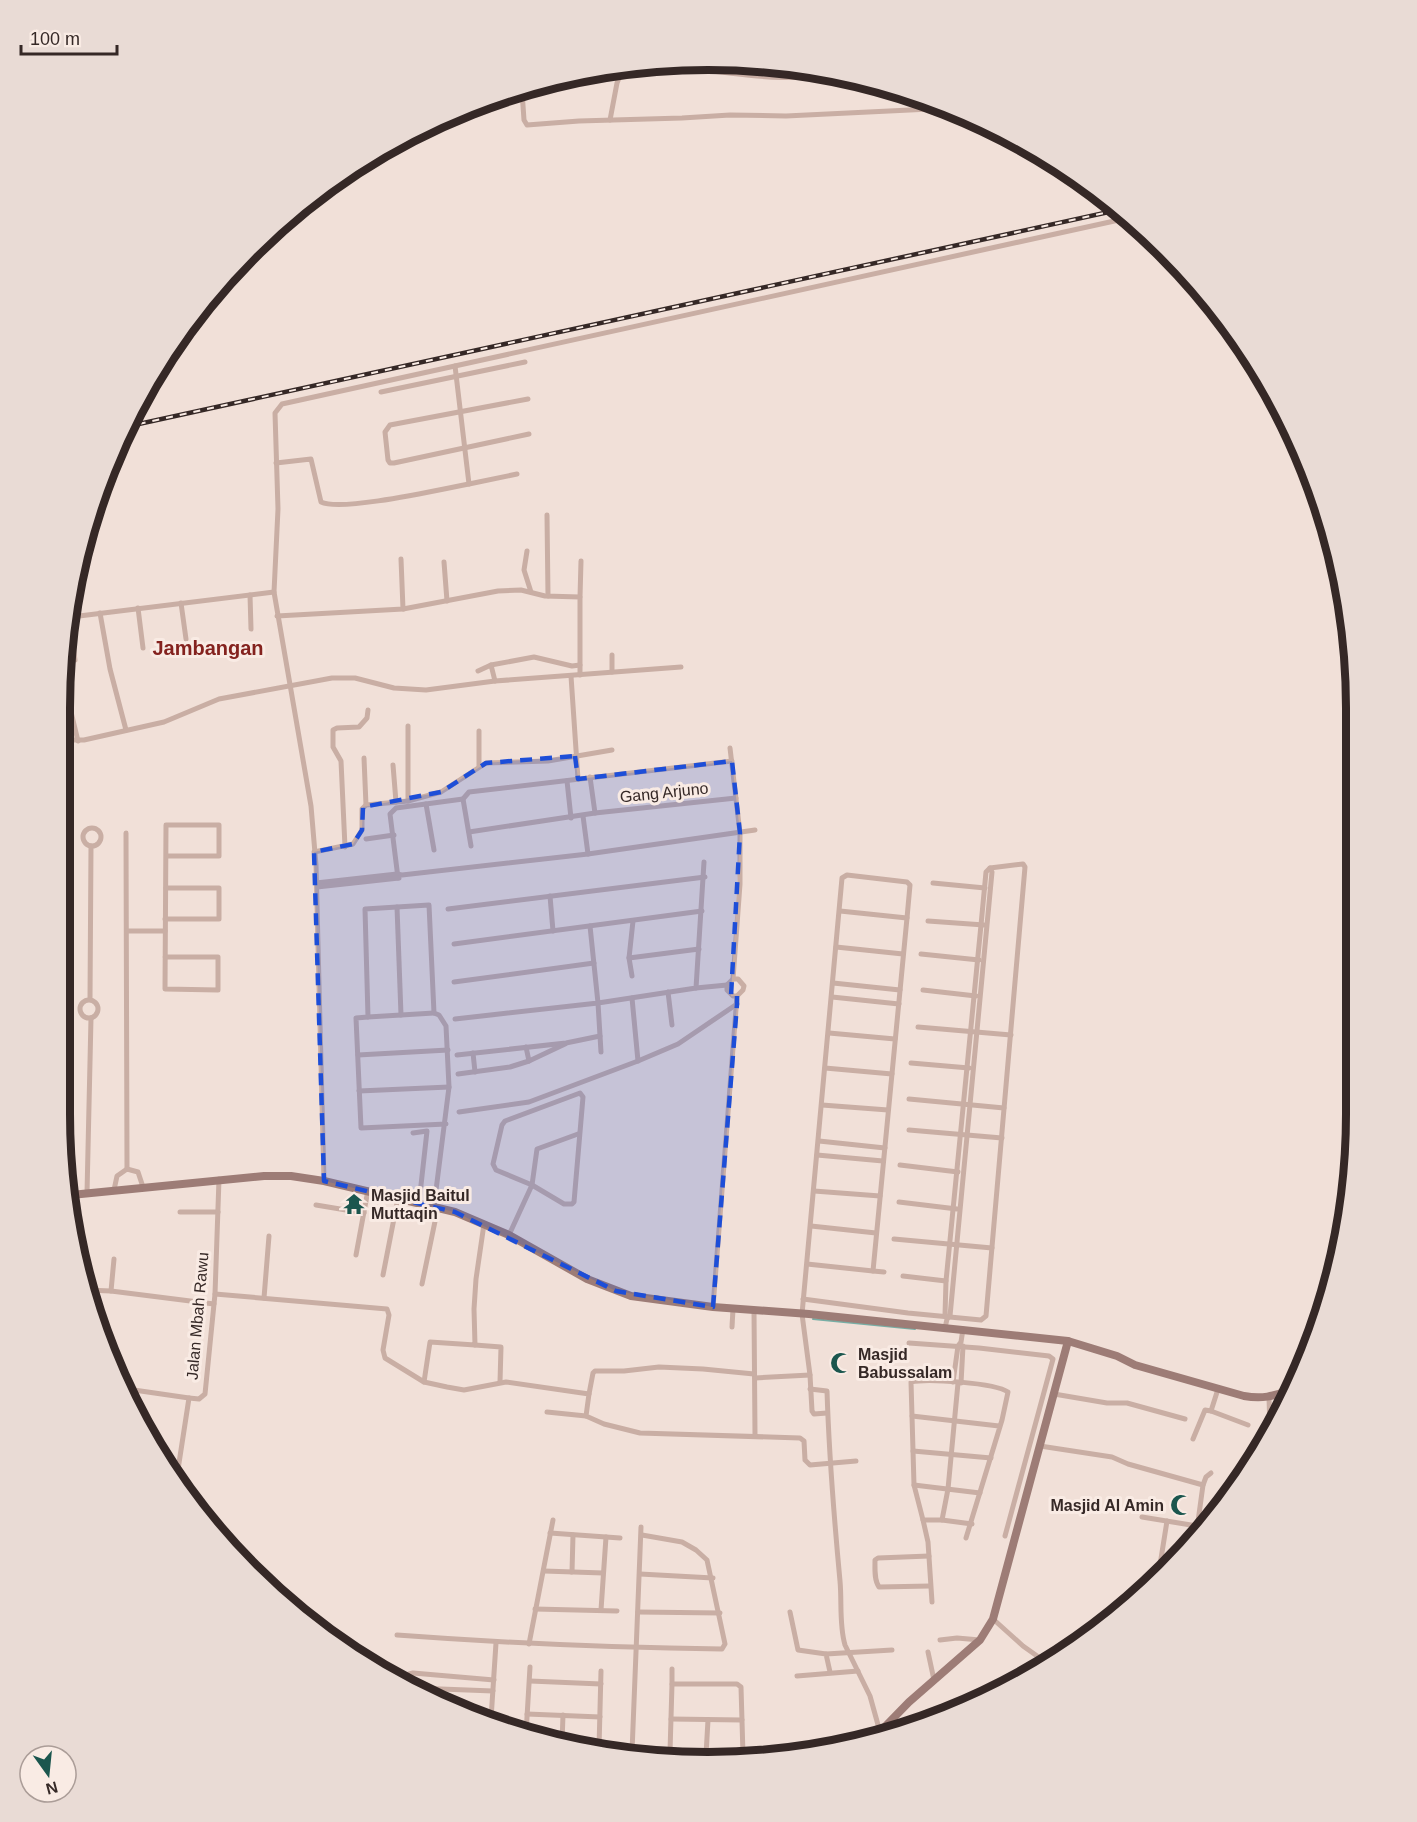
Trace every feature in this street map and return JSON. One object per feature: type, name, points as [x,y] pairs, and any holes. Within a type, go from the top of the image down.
[{"type":"street","points":[[705,70],[797,77]]},
{"type":"street","points":[[610,120],[620,77]]},
{"type":"street","points":[[521,99],[524,120],[527,125],[730,115],[786,116],[927,109]]},
{"type":"street","points":[[324,1181],[314,852],[310,806],[274,592],[278,509],[274,413],[282,404],[1118,220]]},
{"type":"street","points":[[381,392],[525,362]]},
{"type":"street","points":[[455,366],[469,484]]},
{"type":"street","points":[[528,399],[390,425],[385,432],[390,463],[529,434]]},
{"type":"street","points":[[276,463],[311,459],[321,502],[324,504],[405,497],[517,474]]},
{"type":"street","points":[[547,515],[548,596]]},
{"type":"street","points":[[527,551],[524,570],[531,592]]},
{"type":"street","points":[[401,559],[403,609]]},
{"type":"street","points":[[580,670],[581,561]]},
{"type":"street","points":[[444,562],[447,602]]},
{"type":"street","points":[[277,616],[403,609],[498,591],[580,597]]},
{"type":"street","points":[[78,616],[274,592]]},
{"type":"street","points":[[250,595],[251,629]]},
{"type":"street","points":[[181,603],[186,639]]},
{"type":"street","points":[[138,608],[143,648]]},
{"type":"street","points":[[100,613],[110,669],[124,724]]},
{"type":"street","points":[[74,650],[75,660]]},
{"type":"street","points":[[478,671],[534,657],[580,670],[612,672],[681,667]]},
{"type":"street","points":[[612,659],[612,672]]},
{"type":"street","points":[[492,668],[495,681]]},
{"type":"street","points":[[70,737],[124,724],[175,719],[219,699],[289,679],[343,676],[394,688],[426,690],[495,681],[571,676],[580,670]]},
{"type":"street","points":[[571,676],[578,779]]},
{"type":"street","points":[[70,711],[75,735]]},
{"type":"street","points":[[345,847],[341,761],[333,747],[333,730],[359,727],[367,718],[368,711]]},
{"type":"street","points":[[408,726],[408,801]]},
{"type":"street","points":[[479,730],[479,766]]},
{"type":"street","points":[[70,732],[75,735]]},
{"type":"street","points":[[455,1019],[598,1003],[727,985],[733,979],[740,884],[740,833],[730,748]]},
{"type":"street","points":[[314,852],[353,844],[359,837],[362,809],[366,805],[408,801],[441,792],[479,766],[490,763],[524,763],[612,750]]},
{"type":"street","points":[[363,758],[366,805]]},
{"type":"street","points":[[399,876],[390,814],[396,808],[463,799],[473,791],[732,761]]},
{"type":"street","points":[[393,765],[396,802]]},
{"type":"street","points":[[590,777],[596,813]]},
{"type":"street","points":[[567,781],[571,818]]},
{"type":"street","name":"Gang Arjuno","points":[[469,832],[596,813],[736,798]]},
{"type":"street","points":[[463,799],[471,846]]},
{"type":"street","points":[[426,804],[434,850]]},
{"type":"street","points":[[583,816],[588,854]]},
{"type":"street","points":[[165,957],[218,957],[218,990],[165,989],[165,957],[165,931],[165,919],[166,825],[219,825],[219,856],[166,856]]},
{"type":"street","points":[[316,885],[588,854],[755,830]]},
{"type":"street","points":[[126,833],[127,1169]]},
{"type":"street","points":[[366,839],[394,835]]},
{"type":"street","points":[[91,1018],[97,1014],[98,1006],[90,999],[92,846]]},
{"type":"street","points":[[696,988],[705,877],[704,862]]},
{"type":"street","points":[[803,1299],[868,1314],[907,1319],[981,1320],[984,1318],[1011,1035],[1025,867],[1023,864],[1016,863],[990,868],[986,872],[984,925]]},
{"type":"street","points":[[946,1320],[984,925],[992,872],[990,868]]},
{"type":"street","points":[[827,1413],[813,1413],[802,1314],[842,878],[847,875],[907,882],[910,885],[873,1271]]},
{"type":"street","points":[[448,909],[705,877]]},
{"type":"street","points":[[933,883],[984,888]]},
{"type":"street","points":[[165,919],[219,919],[219,888],[166,888]]},
{"type":"street","points":[[549,896],[553,931]]},
{"type":"street","points":[[368,1017],[364,909],[429,905],[434,1013]]},
{"type":"street","points":[[397,907],[401,1015]]},
{"type":"street","points":[[454,944],[702,910]]},
{"type":"street","points":[[840,911],[907,918]]},
{"type":"street","points":[[632,976],[629,958],[633,921]]},
{"type":"street","points":[[928,921],[984,925]]},
{"type":"street","points":[[590,926],[601,1052]]},
{"type":"street","points":[[127,931],[165,931]]},
{"type":"street","points":[[836,947],[903,954]]},
{"type":"street","points":[[629,958],[699,949]]},
{"type":"street","points":[[921,954],[981,960]]},
{"type":"street","points":[[454,982],[594,963]]},
{"type":"street","points":[[713,1307],[737,996],[744,986],[738,979],[733,979]]},
{"type":"street","points":[[833,983],[900,990]]},
{"type":"street","points":[[727,985],[729,993],[737,996]]},
{"type":"street","points":[[922,990],[978,996]]},
{"type":"street","points":[[669,992],[672,1024]]},
{"type":"street","points":[[832,997],[899,1004]]},
{"type":"street","points":[[632,998],[638,1061]]},
{"type":"street","points":[[90,999],[82,1003],[80,1011],[91,1018]]},
{"type":"street","points":[[459,1112],[529,1102],[638,1061],[678,1044],[737,1004]]},
{"type":"street","points":[[422,1284],[436,1207],[446,1124],[449,1087],[446,1026],[439,1015],[434,1013],[356,1018],[361,1128],[446,1124]]},
{"type":"street","points":[[87,1193],[91,1018]]},
{"type":"street","points":[[918,1027],[1011,1035]]},
{"type":"street","points":[[829,1033],[895,1039]]},
{"type":"street","points":[[457,1054],[566,1043],[600,1036]]},
{"type":"street","points":[[458,1074],[510,1067],[529,1061],[566,1043]]},
{"type":"street","points":[[526,1047],[529,1061]]},
{"type":"street","points":[[358,1055],[448,1050]]},
{"type":"street","points":[[473,1053],[475,1072]]},
{"type":"street","points":[[910,1063],[971,1068]]},
{"type":"street","points":[[825,1068],[892,1074]]},
{"type":"street","points":[[359,1091],[449,1087]]},
{"type":"street","points":[[580,1093],[583,1097],[578,1134],[574,1202],[564,1204],[532,1185],[494,1168],[503,1123],[580,1093]]},
{"type":"street","points":[[909,1099],[1004,1108]]},
{"type":"street","points":[[822,1105],[888,1110]]},
{"type":"street","points":[[909,1130],[1002,1138]]},
{"type":"street","points":[[413,1133],[427,1131],[419,1203]]},
{"type":"street","points":[[510,1232],[532,1185],[536,1151],[539,1147],[578,1134]]},
{"type":"street","points":[[819,1141],[885,1148]]},
{"type":"street","points":[[817,1155],[883,1161]]},
{"type":"street","points":[[900,1165],[960,1172]]},
{"type":"street","points":[[127,1169],[138,1172],[142,1187]]},
{"type":"street","points":[[114,1190],[117,1176],[127,1169]]},
{"type":"street","points":[[76,1194],[264,1176],[324,1181],[436,1207],[510,1232],[587,1279],[616,1291],[653,1300],[713,1307],[733,1312],[754,1310],[802,1314],[868,1314],[907,1319],[946,1320]]},
{"type":"street","name":"Jalan Mbah Rawu","points":[[178,1468],[189,1398],[199,1399],[205,1394],[215,1294],[219,1179]]},
{"type":"street","points":[[356,1255],[368,1190]]},
{"type":"street","points":[[814,1191],[880,1196]]},
{"type":"street","points":[[383,1275],[398,1198]]},
{"type":"street","points":[[899,1202],[957,1209]]},
{"type":"street","points":[[316,1205],[364,1213]]},
{"type":"street","points":[[180,1212],[219,1212]]},
{"type":"street","points":[[476,1345],[475,1289],[484,1224]]},
{"type":"street","points":[[811,1226],[876,1233]]},
{"type":"street","points":[[265,1296],[268,1236]]},
{"type":"street","points":[[894,1239],[992,1248]]},
{"type":"street","points":[[953,1245],[946,1281],[946,1320],[962,1339],[1048,1356],[1053,1359],[1005,1536]]},
{"type":"street","points":[[111,1291],[114,1259]]},
{"type":"street","points":[[807,1264],[884,1272]]},
{"type":"street","points":[[903,1276],[946,1281]]},
{"type":"street","points":[[95,1290],[214,1304]]},
{"type":"street","points":[[215,1294],[265,1296],[387,1309],[389,1315],[383,1350],[385,1358],[424,1380],[464,1390],[500,1382],[589,1394]]},
{"type":"street","points":[[754,1310],[755,1435]]},
{"type":"street","points":[[732,1327],[733,1312]]},
{"type":"street","points":[[942,1520],[948,1489],[962,1339]]},
{"type":"street","points":[[909,1344],[962,1339],[1067,1345],[1118,1356],[1139,1366],[1258,1399],[1269,1398],[1283,1392]]},
{"type":"street","points":[[424,1380],[430,1342],[500,1346],[500,1382]]},
{"type":"street","points":[[886,1726],[980,1640],[993,1619],[1067,1345]]},
{"type":"street","points":[[586,1416],[595,1371],[624,1371],[658,1367],[703,1369],[754,1376],[810,1375]]},
{"type":"street","points":[[932,1602],[929,1556],[914,1485],[911,1382],[958,1383],[1002,1388],[1008,1392],[1002,1420],[966,1538]]},
{"type":"street","points":[[810,1389],[826,1389],[829,1463],[843,1637],[848,1653],[870,1696],[879,1728]]},
{"type":"street","points":[[1211,1411],[1218,1389]]},
{"type":"street","points":[[133,1390],[189,1398]]},
{"type":"street","points":[[1054,1394],[1107,1403],[1127,1403],[1185,1419]]},
{"type":"street","points":[[1269,1398],[1270,1417]]},
{"type":"street","points":[[1193,1439],[1205,1410],[1248,1425]]},
{"type":"street","points":[[547,1412],[586,1416],[604,1424],[640,1433],[800,1438],[804,1441],[806,1463],[810,1465],[856,1461]]},
{"type":"street","points":[[912,1416],[999,1426]]},
{"type":"street","points":[[1040,1446],[1112,1457],[1128,1464],[1203,1485]]},
{"type":"street","points":[[913,1451],[991,1458]]},
{"type":"street","points":[[1197,1523],[1203,1485],[1206,1477],[1211,1473]]},
{"type":"street","points":[[914,1485],[980,1493]]},
{"type":"street","points":[[1142,1517],[1195,1526]]},
{"type":"street","points":[[529,1644],[553,1520]]},
{"type":"street","points":[[923,1520],[972,1524]]},
{"type":"street","points":[[1160,1565],[1167,1521]]},
{"type":"street","points":[[632,1747],[641,1527]]},
{"type":"street","points":[[550,1533],[620,1538]]},
{"type":"street","points":[[572,1572],[573,1535]]},
{"type":"street","points":[[397,1635],[529,1644],[722,1649],[725,1644],[720,1613],[707,1560],[682,1542],[642,1536]]},
{"type":"street","points":[[601,1610],[606,1537]]},
{"type":"street","points":[[929,1556],[878,1558],[875,1560],[875,1569],[876,1584],[879,1587],[930,1586]]},
{"type":"street","points":[[544,1571],[603,1573]]},
{"type":"street","points":[[640,1574],[713,1578]]},
{"type":"street","points":[[535,1609],[617,1611]]},
{"type":"street","points":[[638,1612],[720,1613]]},
{"type":"street","points":[[790,1612],[798,1650],[826,1654],[892,1650]]},
{"type":"street","points":[[993,1619],[1039,1658]]},
{"type":"street","points":[[940,1640],[957,1638],[980,1640]]},
{"type":"street","points":[[491,1714],[496,1642]]},
{"type":"street","points":[[928,1652],[934,1680]]},
{"type":"street","points":[[826,1654],[830,1672]]},
{"type":"street","points":[[526,1725],[530,1667]]},
{"type":"street","points":[[670,1750],[672,1669]]},
{"type":"street","points":[[599,1742],[602,1671]]},
{"type":"street","points":[[797,1676],[858,1671]]},
{"type":"street","points":[[408,1676],[413,1673],[494,1680]]},
{"type":"street","points":[[530,1681],[601,1684]]},
{"type":"street","points":[[672,1684],[739,1685],[742,1750]]},
{"type":"street","points":[[432,1689],[493,1691]]},
{"type":"street","points":[[527,1714],[600,1717]]},
{"type":"street","points":[[562,1734],[563,1715]]},
{"type":"street","points":[[671,1719],[742,1720]]},
{"type":"street","points":[[706,1752],[708,1720]]},
{"type":"highlighted area","points":[[575,756],[578,779],[732,761],[740,833],[731,996],[737,996],[737,1004],[713,1307],[616,1291],[455,1212],[324,1181],[314,852],[353,844],[362,830],[363,807],[441,792],[486,763]]},
{"type":"waterway","points":[[813,1319],[915,1329]]},
{"type":"railway","points":[[137,424],[1109,212]]},
{"type":"place","name":"Masjid Baitul Muttaqin","points":[[354,1204]]},
{"type":"place","name":"Masjid Babussalam","points":[[841,1363]]},
{"type":"place","name":"Masjid Al Amin","points":[[1181,1505]]},
{"type":"district","name":"Jambangan","points":[[208,648]]}]
